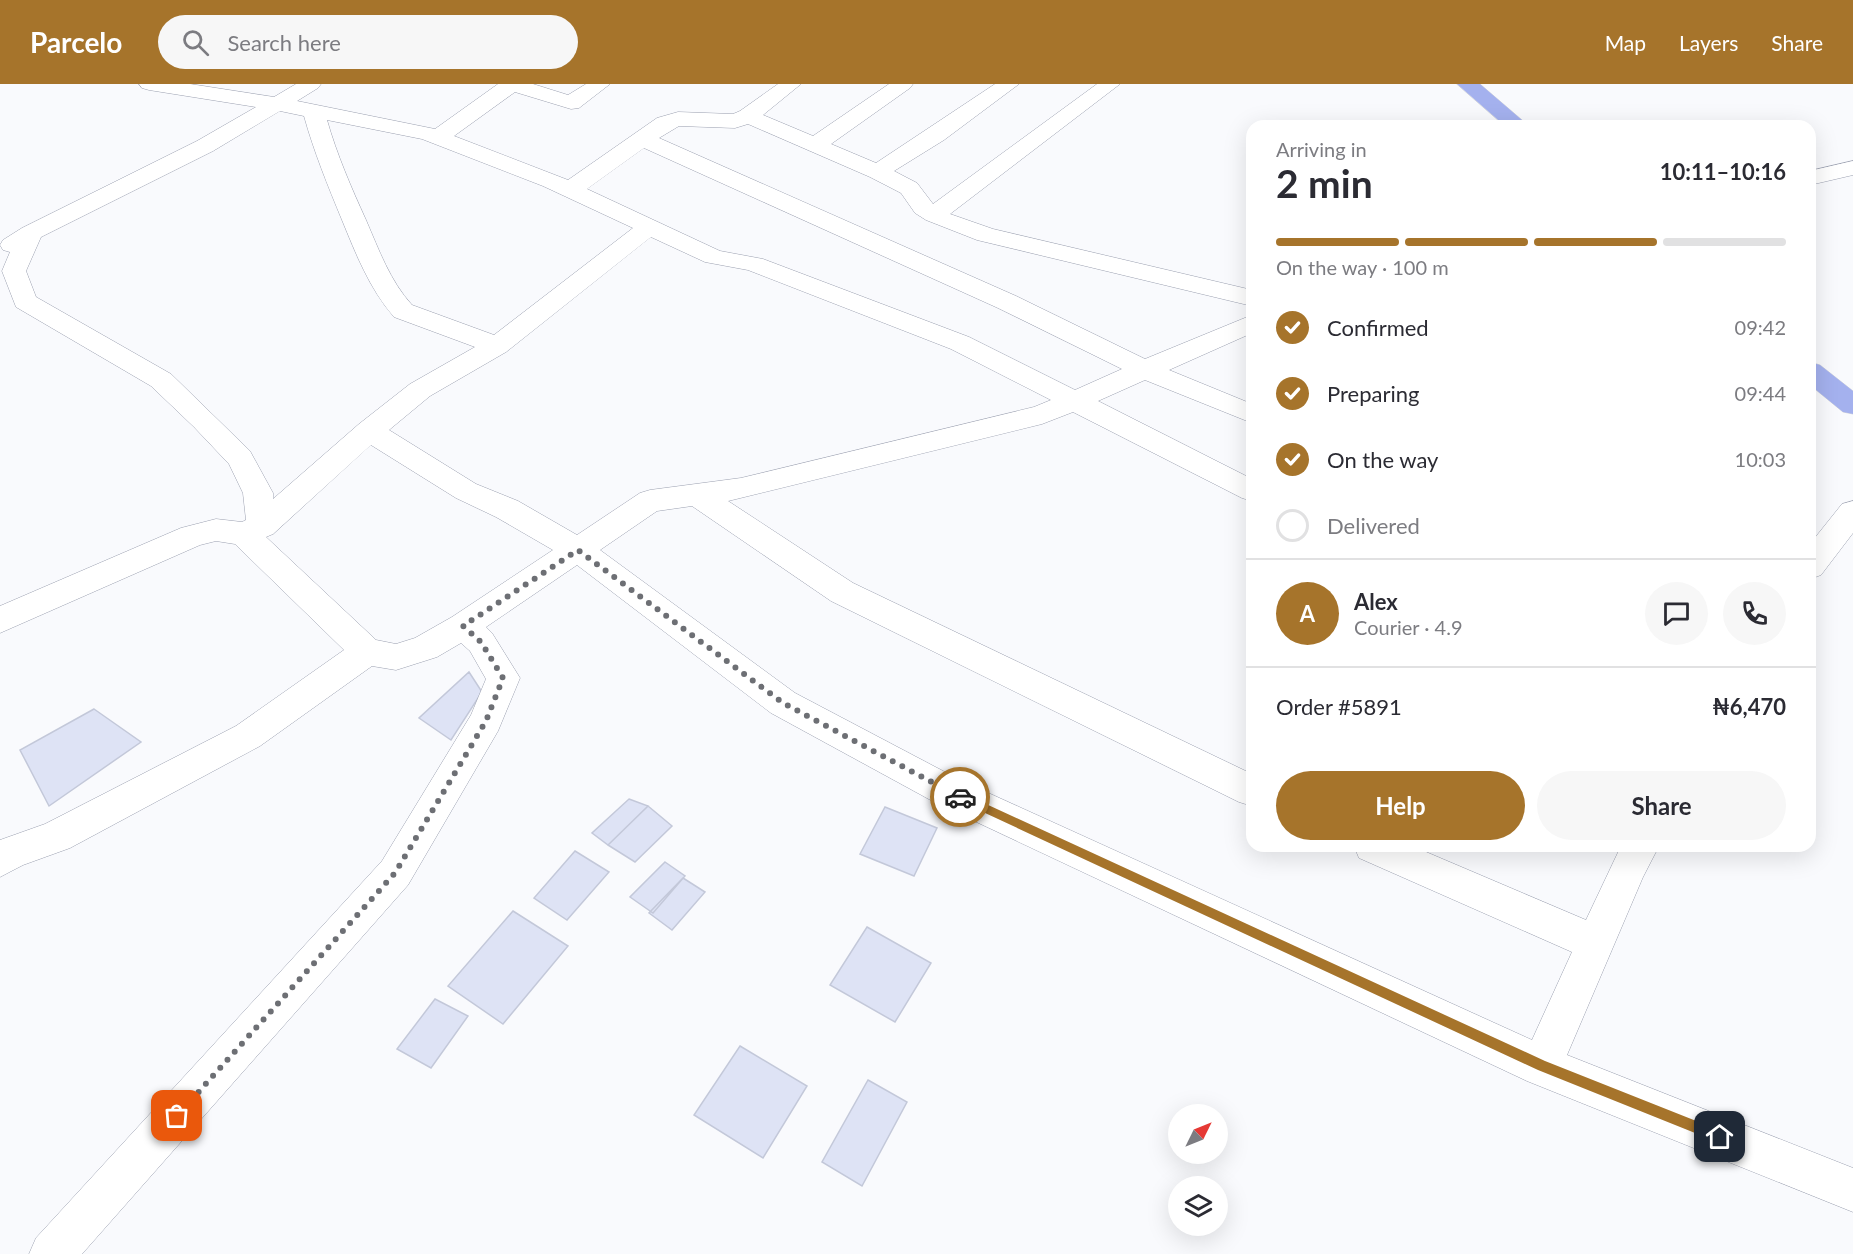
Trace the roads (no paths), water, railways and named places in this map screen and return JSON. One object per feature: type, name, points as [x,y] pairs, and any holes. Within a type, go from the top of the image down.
[{"type":"main road","points":[[1467,84],[1511,120]]},
{"type":"main road","points":[[1816,376],[1853,405]]},
{"type":"street","points":[[149,84],[278,104],[428,134],[570,190],[714,257],[754,264],[960,343],[1246,488]]},
{"type":"street","points":[[0,252],[31,233],[205,146],[311,84]]},
{"type":"street","points":[[437,138],[512,84],[572,103],[600,84]]},
{"type":"street","points":[[570,190],[665,123],[678,119],[735,121],[748,116],[791,84]]},
{"type":"street","points":[[816,144],[903,84]]},
{"type":"street","points":[[878,172],[1010,84]]},
{"type":"street","points":[[934,215],[1110,84]]},
{"type":"street","points":[[314,111],[342,193],[380,280],[393,301],[403,311],[497,346]]},
{"type":"street","points":[[748,116],[816,144],[909,188],[923,208],[945,221],[986,235],[1246,297]]},
{"type":"street","points":[[643,139],[1006,302],[1145,370],[1246,412]]},
{"type":"street","points":[[1816,177],[1853,168]]},
{"type":"street","points":[[0,620],[192,536],[216,530],[253,530],[420,390],[497,346],[649,226]]},
{"type":"street","points":[[31,233],[14,271],[25,301],[161,380],[204,420],[240,458],[258,493],[253,530]]},
{"type":"street","points":[[253,530],[368,652],[396,657],[425,648],[463,626],[650,501],[741,489],[1042,415],[1246,326]]},
{"type":"street","points":[[369,431],[466,491],[507,509],[578,550],[793,709],[949,792],[1542,1066],[1853,1190]]},
{"type":"street","points":[[697,495],[842,592],[1246,788]]},
{"type":"street","points":[[1816,559],[1853,512]]},
{"type":"street","points":[[52,1254],[395,873],[486,721],[503,678],[481,642],[463,626]]},
{"type":"street","points":[[0,860],[10,853],[57,836],[248,736],[368,652]]},
{"type":"street","points":[[1386,852],[1595,943]]},
{"type":"street","points":[[1542,1066],[1628,868],[1637,852]]}]
